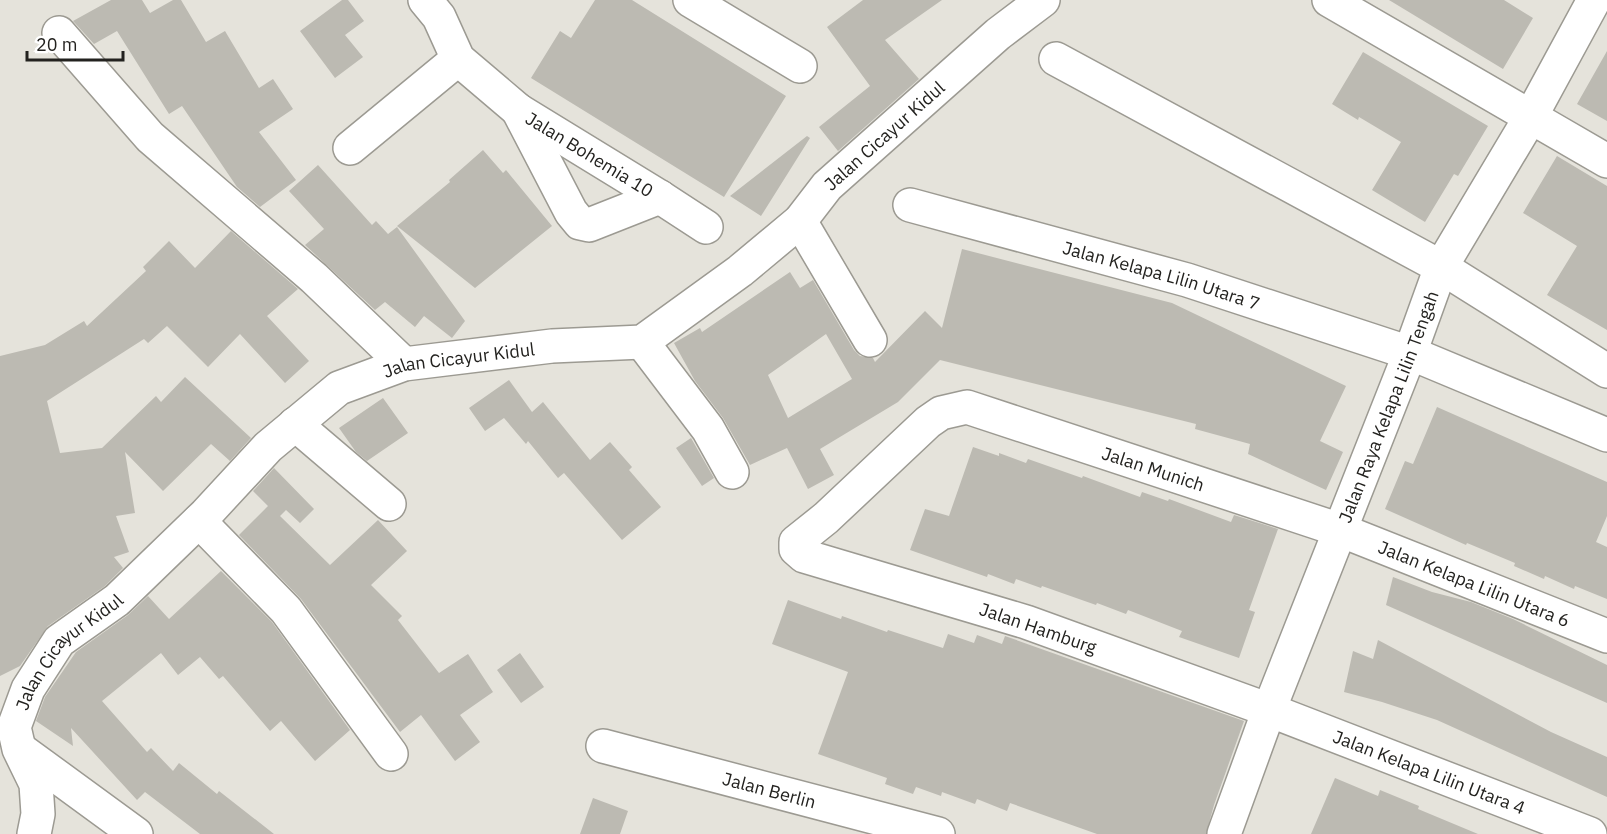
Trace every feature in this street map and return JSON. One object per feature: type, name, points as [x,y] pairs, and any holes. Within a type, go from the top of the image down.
[{"type":"street","points":[[690,0],[800,66]]},
{"type":"street","name":"Jalan Cicayur Kidul","points":[[34,834],[38,814],[36,784],[19,749],[14,727],[28,689],[59,641],[117,600],[199,521],[268,447],[339,388],[404,364],[552,346],[642,342],[740,271],[800,221],[827,186],[998,34],[1043,0]]},
{"type":"street","points":[[1329,0],[1607,161]]},
{"type":"street","name":"Jalan Raya Kelapa Lilin Tengah","points":[[1224,834],[1269,710],[1410,353],[1441,267],[1530,118],[1594,0]]},
{"type":"street","name":"Jalan Bohemia 10","points":[[438,6],[458,59],[518,110],[706,227]]},
{"type":"street","points":[[59,33],[150,137],[314,278],[404,364]]},
{"type":"street","points":[[350,148],[458,59]]},
{"type":"street","points":[[1056,59],[1441,267],[1607,371]]},
{"type":"street","name":"Jalan Bohemia 10","points":[[518,110],[571,212],[580,223],[589,225],[660,197]]},
{"type":"street","name":"Jalan Kelapa Lilin Utara 7","points":[[910,206],[1186,279],[1410,353],[1607,435]]},
{"type":"street","points":[[800,221],[870,340]]},
{"type":"street","points":[[642,342],[708,429],[732,472]]},
{"type":"street","name":"Jalan Munich","points":[[804,556],[796,549],[796,542],[826,518],[928,422],[941,414],[967,407],[1340,530]]},
{"type":"street","points":[[296,424],[389,504]]},
{"type":"street","points":[[199,521],[286,610],[391,754]]},
{"type":"street","name":"Jalan Kelapa Lilin Utara 6","points":[[1340,530],[1607,636]]},
{"type":"street","name":"Jalan Hamburg","points":[[804,556],[1026,621],[1269,710]]},
{"type":"street","name":"Jalan Kelapa Lilin Utara 4","points":[[1269,710],[1590,834]]},
{"type":"street","name":"Jalan Berlin","points":[[603,746],[938,834]]},
{"type":"street","points":[[19,749],[136,834]]},
{"type":"building","points":[[111,0],[142,0],[150,13],[173,0],[181,0],[206,42],[225,31],[259,88],[273,79],[293,109],[259,132],[296,180],[260,207],[237,187],[182,106],[169,114],[117,31],[94,44],[73,21]]},
{"type":"building","points":[[342,0],[348,0],[364,21],[345,35],[363,57],[335,78],[300,31]]},
{"type":"building","points":[[595,0],[632,0],[786,96],[724,197],[531,78],[560,31],[571,38]]},
{"type":"building","points":[[863,0],[942,0],[885,40],[919,79],[838,151],[819,127],[870,86],[827,27]]},
{"type":"building","points":[[1389,0],[1504,0],[1533,18],[1503,69]]},
{"type":"building","points":[[1607,51],[1607,121],[1577,104]]},
{"type":"building","points":[[1363,52],[1488,126],[1458,176],[1454,174],[1425,222],[1372,190],[1401,142],[1332,104]]},
{"type":"building","points":[[807,136],[810,138],[761,216],[730,196]]},
{"type":"building","points":[[483,150],[503,173],[506,170],[552,226],[475,288],[397,226],[450,182],[449,180]]},
{"type":"building","points":[[1557,156],[1607,186],[1607,330],[1547,295],[1577,246],[1523,213]]},
{"type":"building","points":[[318,165],[372,225],[376,221],[388,234],[397,227],[465,321],[452,338],[424,316],[415,327],[385,302],[375,310],[305,245],[324,229],[289,191]]},
{"type":"building","points":[[231,231],[298,289],[267,316],[309,361],[285,383],[240,334],[208,367],[167,326],[148,343],[144,339],[47,401],[60,453],[102,448],[156,396],[161,402],[185,377],[251,438],[230,461],[211,444],[163,491],[125,452],[135,513],[116,516],[129,552],[114,557],[123,568],[105,586],[48,626],[20,666],[0,676],[0,356],[45,345],[84,321],[87,326],[146,271],[143,267],[169,241],[195,268]]},
{"type":"building","points":[[962,249],[1172,303],[1346,386],[1320,441],[1343,452],[1326,490],[1248,454],[1250,444],[1195,429],[1196,424],[940,360],[898,402],[820,449],[834,475],[808,489],[787,448],[750,465],[723,418],[695,381],[674,343],[700,328],[702,332],[790,272],[800,288],[813,280],[854,350],[860,356],[873,358],[875,362],[925,311],[942,328]],"holes":[[[826,334],[852,379],[788,418],[768,375]]]},
{"type":"building","points":[[509,380],[532,412],[543,402],[590,460],[610,442],[632,467],[629,470],[661,507],[622,540],[564,473],[558,478],[528,441],[526,444],[504,418],[485,431],[469,408]]},
{"type":"building","points":[[383,398],[408,433],[367,461],[356,452],[339,428]]},
{"type":"building","points":[[1437,407],[1607,482],[1607,516],[1596,542],[1607,547],[1607,599],[1575,586],[1574,589],[1545,576],[1544,579],[1514,566],[1515,563],[1467,543],[1466,545],[1385,509],[1405,461],[1413,464]]},
{"type":"building","points":[[691,438],[714,478],[702,486],[676,448]]},
{"type":"building","points":[[973,447],[1026,463],[1028,459],[1140,497],[1142,492],[1168,501],[1169,499],[1231,522],[1234,515],[1278,529],[1249,610],[1255,612],[1239,658],[1179,637],[1182,631],[1128,610],[1126,614],[1016,579],[1014,584],[988,574],[987,577],[910,550],[925,509],[949,516]]},
{"type":"building","points":[[274,468],[314,509],[300,523],[286,510],[280,516],[330,565],[378,520],[407,551],[371,585],[402,616],[398,620],[439,673],[468,654],[493,692],[460,715],[480,742],[455,761],[421,715],[400,732],[301,599],[239,535],[268,506],[253,491]]},
{"type":"building","points":[[221,571],[272,622],[350,730],[315,761],[281,721],[270,731],[223,676],[219,679],[200,657],[178,675],[161,653],[102,701],[147,752],[151,748],[173,771],[179,763],[217,794],[219,791],[274,834],[200,834],[145,792],[137,800],[71,728],[73,746],[36,721],[45,697],[76,652],[128,615],[148,596],[169,619]]},
{"type":"building","points":[[1393,577],[1432,592],[1471,602],[1513,619],[1607,665],[1607,703],[1386,605]]},
{"type":"building","points":[[788,600],[841,619],[842,616],[943,648],[948,634],[974,643],[977,635],[1002,644],[1005,636],[1244,721],[1206,834],[1097,834],[1010,803],[1007,811],[977,799],[975,804],[942,792],[941,796],[916,787],[913,794],[885,784],[887,778],[818,754],[848,672],[772,644]]},
{"type":"building","points":[[1378,640],[1551,732],[1607,757],[1607,797],[1437,720],[1344,692],[1353,651],[1373,659]]},
{"type":"building","points":[[520,653],[544,687],[521,703],[497,670]]},
{"type":"building","points":[[1335,778],[1378,796],[1380,790],[1478,834],[1311,834]]},
{"type":"building","points":[[593,798],[628,811],[620,834],[580,834]]}]
